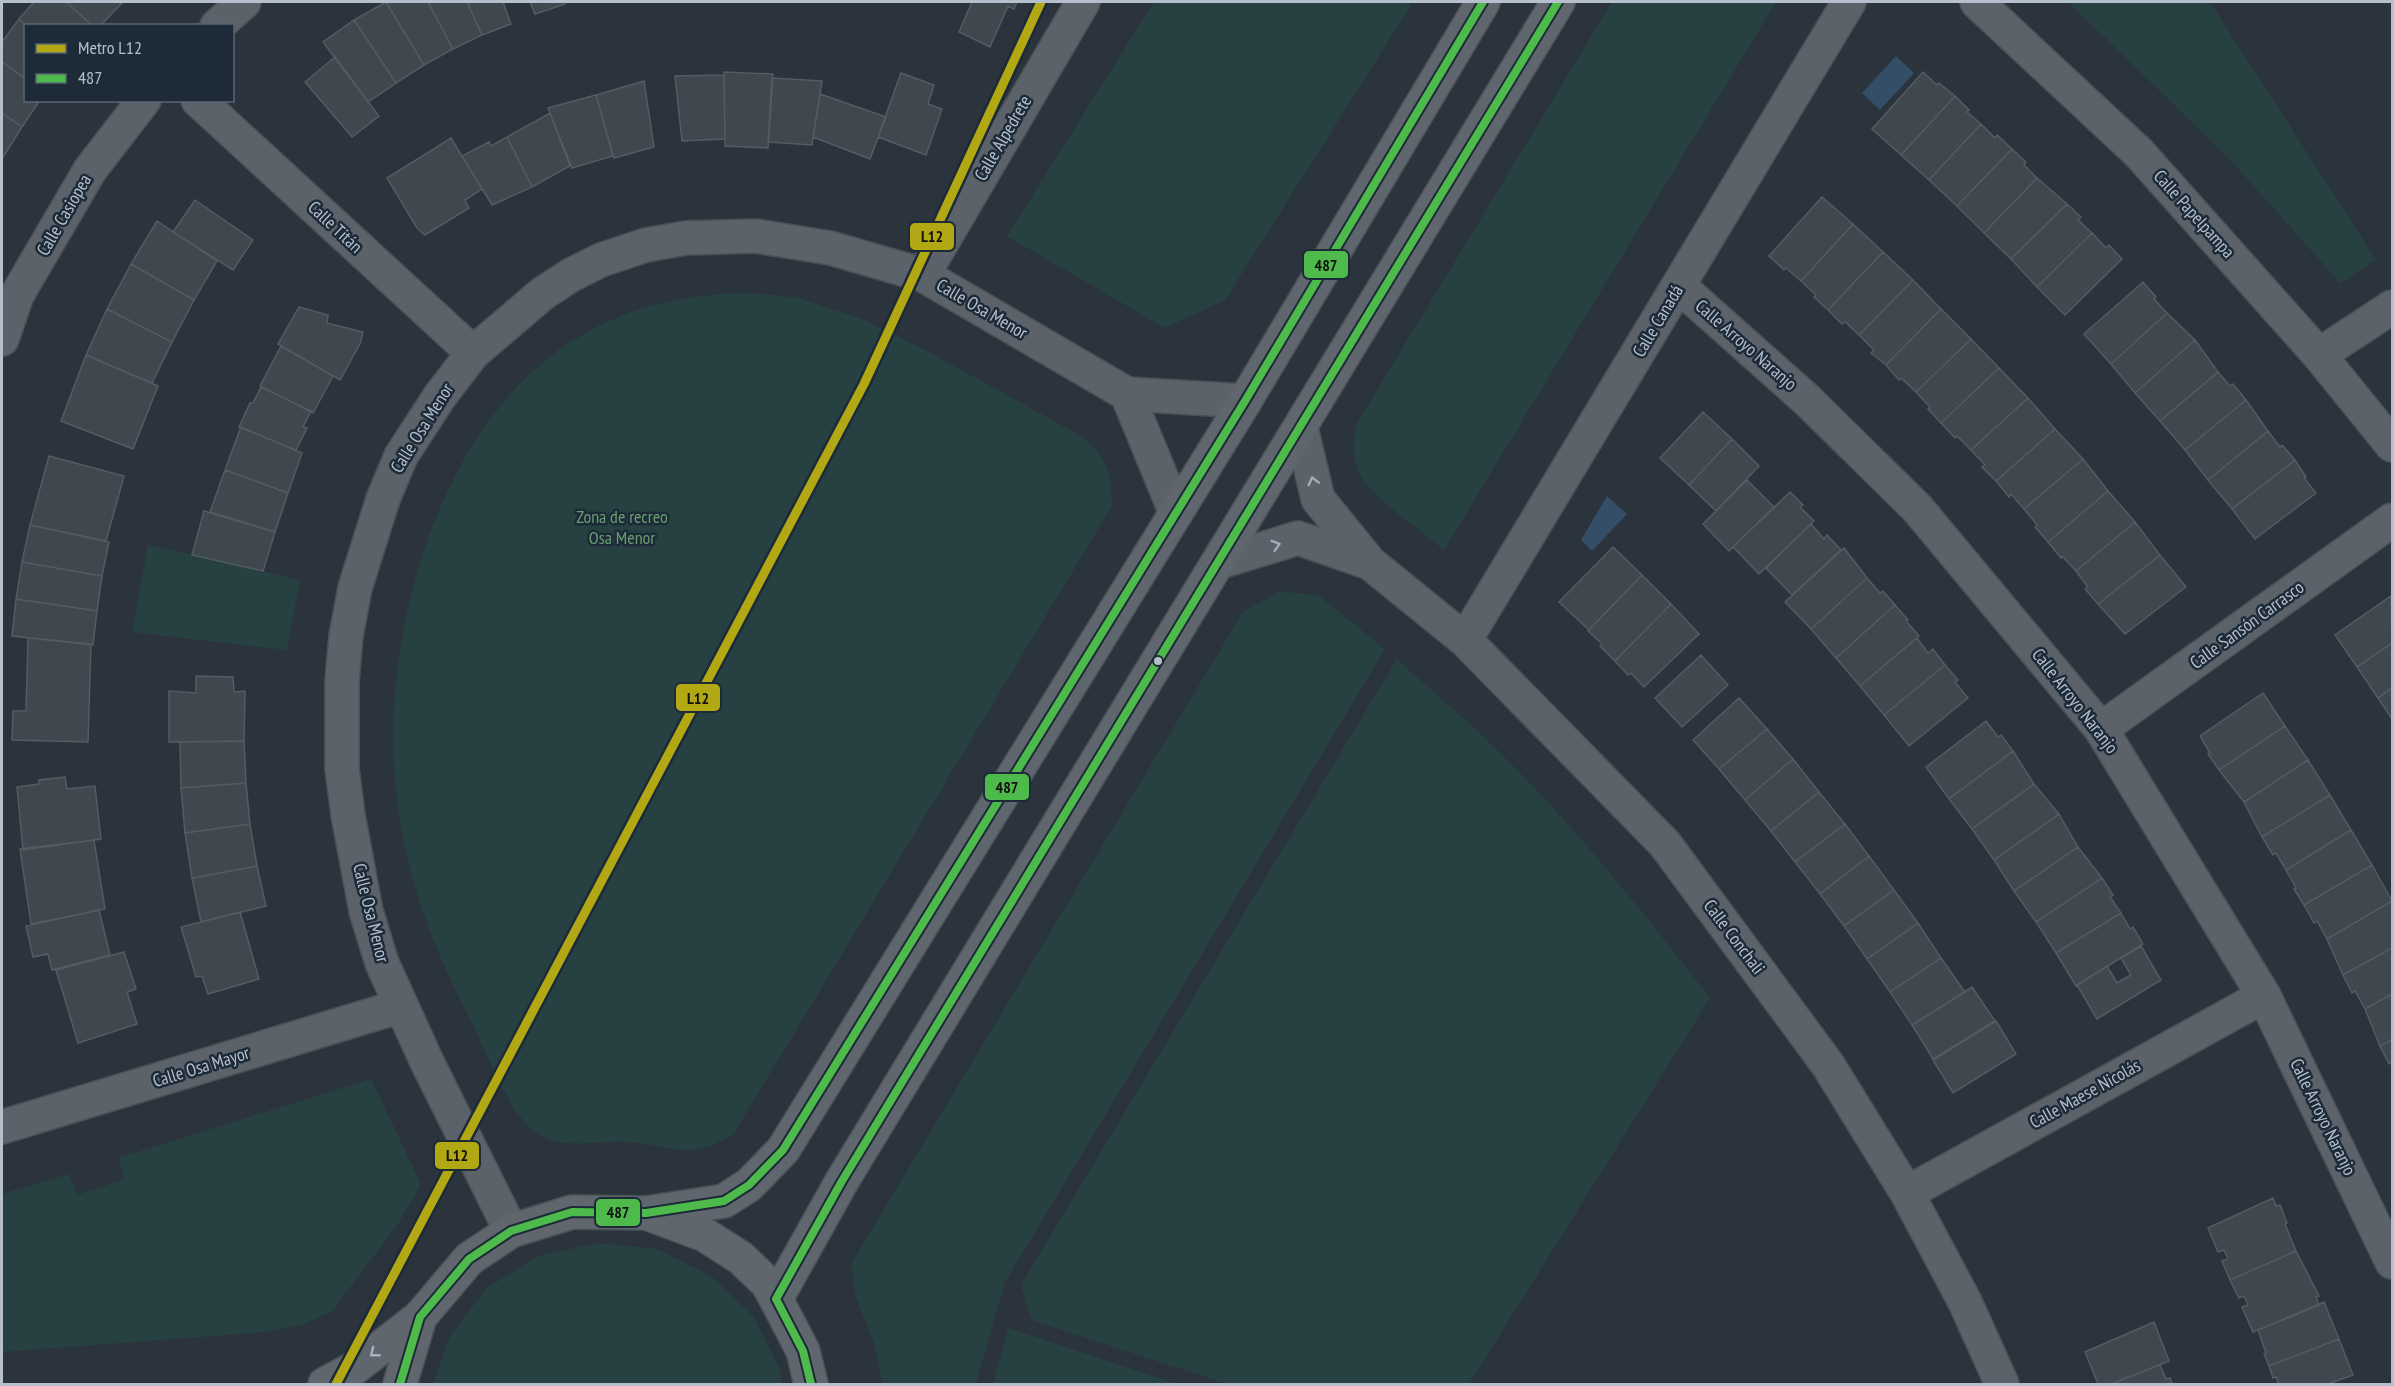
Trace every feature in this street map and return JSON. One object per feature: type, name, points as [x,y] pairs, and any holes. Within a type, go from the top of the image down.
[{"type":"main road","points":[[325,1384],[353,1369],[420,1317],[469,1259],[511,1231],[572,1212],[646,1213],[724,1201],[749,1185],[783,1150],[1245,401],[1483,2]]},
{"type":"main road","points":[[777,1299],[843,1181],[1558,2]]},
{"type":"main road","points":[[646,1213],[705,1235],[741,1258],[767,1283],[803,1351],[811,1384]]},
{"type":"main road","points":[[400,1384],[420,1317]]},
{"type":"street","points":[[219,24],[244,2]]},
{"type":"street","name":"Calle Alpedrete","points":[[923,275],[1083,2]]},
{"type":"street","name":"Calle Canadá","points":[[1465,640],[1849,2]]},
{"type":"street","name":"Calle Papelpampa","points":[[1977,2],[2139,153],[2319,355],[2392,445]]},
{"type":"street","name":"Calle Casiopea","points":[[2,339],[9,292],[90,170],[142,102]]},
{"type":"street","name":"Calle Titán","points":[[200,102],[473,353]]},
{"type":"street","name":"Calle Osa Menor","points":[[511,1231],[382,963],[366,911],[342,769],[342,681],[346,636],[355,588],[368,542],[401,456],[440,396],[473,353],[542,294],[571,275],[601,260],[646,245],[686,238],[756,236],[830,248],[923,275],[1127,394]]},
{"type":"street","name":"Calle Arroyo Naranjo","points":[[1679,286],[1806,399],[1917,508],[2101,729],[2264,996],[2392,1262]]},
{"type":"street","points":[[2319,355],[2392,307]]},
{"type":"street","points":[[1176,513],[1127,394],[1245,401]]},
{"type":"street","name":"Calle Conchali","points":[[1300,428],[1318,499],[1370,563],[1465,640],[1665,844],[1828,1065],[1906,1193],[1965,1302],[2002,1384]]},
{"type":"street","name":"Calle Sansón Carrasco","points":[[2101,729],[2392,520]]},
{"type":"street","name":"Calle Conchali","points":[[1220,562],[1298,538],[1370,563]]},
{"type":"street","name":"Calle Maese Nicolás","points":[[1906,1193],[2264,996]]},
{"type":"street","name":"Calle Osa Mayor","points":[[2,1127],[401,1006]]},
{"type":"green space","points":[[1154,2],[1413,2],[1225,300],[1165,328],[1007,236]]},
{"type":"green space","points":[[1612,2],[1776,2],[1444,550],[1366,485],[1356,466],[1354,454],[1356,425]]},
{"type":"green space","points":[[2068,2],[2210,2],[2376,260],[2340,283],[2227,156]]},
{"type":"green space","name":"Zona de recreo Osa Menor","points":[[733,293],[798,298],[862,319],[927,351],[1081,436],[1097,451],[1106,467],[1111,484],[1112,506],[734,1133],[719,1142],[693,1150],[626,1142],[571,1143],[549,1140],[529,1127],[519,1115],[492,1067],[442,961],[410,866],[397,800],[394,765],[394,708],[400,649],[413,588],[432,529],[457,473],[489,421],[527,377],[572,341],[610,321],[650,306]]},
{"type":"green space","points":[[148,545],[300,580],[287,650],[132,632]]},
{"type":"green space","points":[[1280,591],[1319,596],[1385,649],[1005,1282],[976,1384],[883,1384],[874,1344],[856,1297],[851,1264],[1243,612]]},
{"type":"green space","points":[[1397,659],[1489,742],[1548,802],[1631,898],[1710,998],[1469,1384],[1227,1384],[1032,1320],[1021,1285]]},
{"type":"green space","points":[[371,1079],[421,1184],[398,1224],[332,1311],[302,1325],[265,1332],[2,1352],[2,1194],[69,1174],[77,1195],[125,1179],[118,1158]]},
{"type":"green space","points":[[597,1243],[657,1249],[711,1276],[753,1316],[779,1368],[782,1384],[433,1384],[450,1336],[487,1288],[538,1256]]},
{"type":"green space","points":[[1008,1328],[1177,1384],[993,1384]]},
{"type":"water","points":[[1896,56],[1914,73],[1880,110],[1862,93]]},
{"type":"water","points":[[1607,496],[1627,514],[1592,551],[1581,540]]},
{"type":"building","points":[[34,2],[66,2],[91,24],[25,24],[19,19]]},
{"type":"building","points":[[66,2],[123,2],[102,24],[91,24]]},
{"type":"building","points":[[386,2],[424,65],[396,83],[354,20]]},
{"type":"building","points":[[386,2],[428,2],[453,49],[424,65]]},
{"type":"building","points":[[428,2],[467,2],[482,35],[453,49]]},
{"type":"building","points":[[467,2],[503,2],[511,24],[482,35]]},
{"type":"building","points":[[530,2],[564,2],[565,4],[535,14]]},
{"type":"building","points":[[972,2],[1017,2],[1014,9],[1008,6],[990,47],[959,32]]},
{"type":"building","points":[[19,19],[25,24],[24,78],[2,62],[2,42]]},
{"type":"building","points":[[354,20],[396,83],[368,102],[323,42]]},
{"type":"building","points":[[335,57],[379,116],[352,137],[305,82]]},
{"type":"building","points":[[2,62],[24,78],[24,102],[39,102],[22,127],[2,113]]},
{"type":"building","points":[[724,72],[773,74],[768,148],[725,146]]},
{"type":"building","points":[[1923,72],[1937,85],[1939,83],[1955,96],[1901,155],[1872,129]]},
{"type":"building","points":[[901,73],[934,85],[928,104],[942,109],[926,155],[878,137]]},
{"type":"building","points":[[724,75],[725,139],[682,141],[675,76]]},
{"type":"building","points":[[772,78],[822,81],[812,145],[768,142]]},
{"type":"building","points":[[644,81],[654,147],[614,158],[596,95]]},
{"type":"building","points":[[820,94],[886,117],[870,159],[813,137]]},
{"type":"building","points":[[596,95],[613,156],[572,168],[548,108]]},
{"type":"building","points":[[1955,96],[1969,110],[1967,112],[1981,124],[1929,180],[1901,155]]},
{"type":"building","points":[[2,113],[22,127],[2,159]]},
{"type":"building","points":[[550,113],[570,166],[532,187],[507,137]]},
{"type":"building","points":[[1981,124],[1995,138],[1997,135],[2012,149],[1957,206],[1929,180]]},
{"type":"building","points":[[507,137],[532,187],[492,205],[462,156],[489,142],[491,146]]},
{"type":"building","points":[[451,138],[482,189],[465,200],[469,208],[425,235],[417,228],[387,178]]},
{"type":"building","points":[[2012,149],[2026,162],[2024,165],[2037,178],[1984,233],[1957,206]]},
{"type":"building","points":[[2037,178],[2067,204],[2011,259],[1984,233]]},
{"type":"building","points":[[1822,197],[1853,224],[1801,281],[1769,256]]},
{"type":"building","points":[[195,200],[253,240],[233,270],[173,232]]},
{"type":"building","points":[[2067,204],[2081,217],[2078,220],[2092,233],[2037,287],[2011,259]]},
{"type":"building","points":[[157,221],[217,261],[194,300],[131,264]]},
{"type":"building","points":[[1853,224],[1883,252],[1828,310],[1801,281]]},
{"type":"building","points":[[2092,233],[2106,248],[2109,245],[2122,259],[2065,315],[2037,287]]},
{"type":"building","points":[[1883,252],[1913,280],[1859,335],[1845,322],[1842,324],[1828,310]]},
{"type":"building","points":[[131,264],[194,300],[172,342],[107,309]]},
{"type":"building","points":[[1913,280],[1941,309],[1886,365],[1871,353],[1874,350],[1859,335]]},
{"type":"building","points":[[2143,282],[2167,313],[2111,364],[2084,334]]},
{"type":"building","points":[[299,307],[328,315],[327,323],[363,332],[360,344],[340,380],[278,344]]},
{"type":"building","points":[[107,309],[172,342],[152,383],[86,355]]},
{"type":"building","points":[[1941,309],[1971,339],[1916,392],[1901,378],[1899,380],[1886,365]]},
{"type":"building","points":[[2167,313],[2195,340],[2135,393],[2111,364]]},
{"type":"building","points":[[1971,339],[1999,368],[1941,423],[1916,392]]},
{"type":"building","points":[[2195,340],[2218,372],[2160,421],[2135,393]]},
{"type":"building","points":[[281,346],[333,376],[313,413],[260,386]]},
{"type":"building","points":[[86,355],[158,386],[133,449],[61,421]]},
{"type":"building","points":[[1999,368],[2028,398],[1971,450],[1941,423]]},
{"type":"building","points":[[2218,372],[2230,386],[2233,384],[2246,400],[2185,450],[2160,421]]},
{"type":"building","points":[[261,387],[311,411],[303,427],[307,428],[296,450],[239,427],[250,403],[253,403]]},
{"type":"building","points":[[2028,398],[2055,429],[1996,481],[1982,467],[1985,465],[1971,450]]},
{"type":"building","points":[[2246,400],[2268,431],[2208,480],[2185,450]]},
{"type":"building","points":[[1703,412],[1732,439],[1689,485],[1660,458]]},
{"type":"building","points":[[241,427],[302,453],[288,493],[225,470]]},
{"type":"building","points":[[2055,429],[2083,459],[2024,509],[2011,494],[2009,497],[1996,481]]},
{"type":"building","points":[[2268,431],[2280,447],[2282,445],[2295,460],[2232,509],[2208,480]]},
{"type":"building","points":[[1732,439],[1759,466],[1716,511],[1689,485]]},
{"type":"building","points":[[49,456],[124,476],[106,541],[30,525]]},
{"type":"building","points":[[2083,459],[2108,491],[2048,542],[2024,509]]},
{"type":"building","points":[[2295,460],[2306,477],[2304,478],[2316,493],[2255,539],[2232,509]]},
{"type":"building","points":[[225,470],[288,493],[275,532],[210,512]]},
{"type":"building","points":[[1747,480],[1774,507],[1729,551],[1703,524]]},
{"type":"building","points":[[2108,491],[2135,522],[2076,571],[2048,542]]},
{"type":"building","points":[[1790,492],[1803,505],[1800,507],[1814,521],[1759,574],[1733,547]]},
{"type":"building","points":[[204,511],[275,532],[263,571],[192,555]]},
{"type":"building","points":[[2135,522],[2160,555],[2098,604],[2085,589],[2088,587],[2076,571]]},
{"type":"building","points":[[1811,524],[1824,539],[1827,535],[1841,550],[1792,595],[1766,568]]},
{"type":"building","points":[[30,525],[109,542],[102,576],[22,562]]},
{"type":"building","points":[[1613,547],[1642,575],[1589,630],[1559,602]]},
{"type":"building","points":[[1844,548],[1867,578],[1811,629],[1785,602]]},
{"type":"building","points":[[2160,555],[2186,587],[2125,634],[2098,604]]},
{"type":"building","points":[[22,562],[102,576],[97,611],[16,599]]},
{"type":"building","points":[[1642,575],[1671,604],[1615,661],[1588,631]]},
{"type":"building","points":[[1867,578],[1895,605],[1836,658],[1811,629]]},
{"type":"building","points":[[2391,596],[2392,643],[2357,667],[2335,635]]},
{"type":"building","points":[[16,599],[97,611],[93,645],[12,636]]},
{"type":"building","points":[[1671,604],[1699,634],[1644,687],[1615,661]]},
{"type":"building","points":[[1895,605],[1919,636],[1860,686],[1836,658]]},
{"type":"building","points":[[28,638],[91,644],[88,742],[12,740],[13,711],[26,711]]},
{"type":"building","points":[[1917,638],[1928,653],[1933,649],[1945,665],[1884,715],[1860,686]]},
{"type":"building","points":[[2392,643],[2392,688],[2378,698],[2357,667]]},
{"type":"building","points":[[1701,655],[1728,685],[1682,727],[1655,698]]},
{"type":"building","points":[[1945,665],[1958,680],[1955,682],[1968,698],[1909,746],[1884,715]]},
{"type":"building","points":[[196,676],[233,677],[234,692],[245,691],[244,741],[169,742],[169,691],[196,693]]},
{"type":"building","points":[[2392,688],[2392,719],[2378,698]]},
{"type":"building","points":[[2263,693],[2285,726],[2219,770],[2200,736]]},
{"type":"building","points":[[1739,698],[1767,729],[1719,769],[1693,740]]},
{"type":"building","points":[[1986,721],[2013,751],[1949,799],[1926,767]]},
{"type":"building","points":[[2285,726],[2308,760],[2244,802],[2219,770]]},
{"type":"building","points":[[1767,729],[1793,759],[1745,800],[1719,769]]},
{"type":"building","points":[[244,741],[246,783],[181,788],[180,742]]},
{"type":"building","points":[[2013,751],[2034,784],[1972,829],[1949,799]]},
{"type":"building","points":[[1793,759],[1819,792],[1771,831],[1745,800]]},
{"type":"building","points":[[2308,760],[2330,795],[2262,837],[2244,802]]},
{"type":"building","points":[[65,777],[67,789],[95,786],[101,839],[23,850],[17,787],[39,784],[39,780]]},
{"type":"building","points":[[246,783],[250,824],[185,833],[181,788]]},
{"type":"building","points":[[2034,784],[2059,814],[1994,860],[1972,829]]},
{"type":"building","points":[[1819,792],[1845,824],[1795,862],[1771,831]]},
{"type":"building","points":[[2330,795],[2351,830],[2286,870],[2276,853],[2273,855],[2262,837]]},
{"type":"building","points":[[2059,814],[2078,847],[2014,891],[1994,860]]},
{"type":"building","points":[[250,824],[257,866],[192,878],[185,833]]},
{"type":"building","points":[[1845,824],[1869,856],[1820,894],[1795,862]]},
{"type":"building","points":[[2351,830],[2372,865],[2304,905],[2286,870]]},
{"type":"building","points":[[94,840],[105,909],[31,924],[20,849]]},
{"type":"building","points":[[2078,847],[2102,878],[2036,922],[2014,891]]},
{"type":"building","points":[[1869,856],[1894,890],[1844,926],[1820,894]]},
{"type":"building","points":[[2372,865],[2392,901],[2327,939],[2317,921],[2314,923],[2304,905]]},
{"type":"building","points":[[257,866],[266,906],[201,922],[192,878]]},
{"type":"building","points":[[2102,878],[2113,895],[2110,897],[2121,913],[2056,953],[2036,922]]},
{"type":"building","points":[[1894,890],[1918,923],[1867,959],[1844,926]]},
{"type":"building","points":[[2392,901],[2392,948],[2343,975],[2327,939]]},
{"type":"building","points":[[99,910],[110,955],[52,970],[48,954],[33,957],[26,926]]},
{"type":"building","points":[[240,912],[259,979],[208,994],[202,976],[196,977],[181,927]]},
{"type":"building","points":[[2121,913],[2130,929],[2133,927],[2143,944],[2076,986],[2056,953]]},
{"type":"building","points":[[1918,923],[1941,958],[1890,992],[1867,959]]},
{"type":"building","points":[[2141,946],[2161,980],[2097,1019],[2077,985],[2107,966],[2117,983],[2131,975],[2121,958]]},
{"type":"building","points":[[2392,948],[2392,994],[2365,1009],[2355,991],[2352,993],[2343,975]]},
{"type":"building","points":[[124,952],[136,989],[127,992],[137,1024],[78,1043],[56,970]]},
{"type":"building","points":[[1941,958],[1965,992],[1912,1025],[1890,992]]},
{"type":"building","points":[[1972,987],[1995,1021],[1933,1059],[1912,1025]]},
{"type":"building","points":[[2392,994],[2392,1040],[2380,1046],[2365,1009]]},
{"type":"building","points":[[1996,1021],[2016,1054],[1953,1093],[1933,1060]]},
{"type":"building","points":[[2392,1040],[2392,1062],[2389,1064],[2380,1046]]},
{"type":"building","points":[[2273,1198],[2276,1206],[2280,1205],[2296,1251],[2230,1280],[2222,1261],[2228,1259],[2224,1250],[2218,1252],[2208,1228]]},
{"type":"building","points":[[2296,1251],[2319,1296],[2316,1297],[2319,1305],[2253,1332],[2242,1307],[2248,1305],[2244,1296],[2239,1298],[2230,1280]]},
{"type":"building","points":[[2324,1302],[2339,1339],[2269,1366],[2258,1330]]},
{"type":"building","points":[[2154,1322],[2169,1361],[2111,1384],[2098,1384],[2085,1352]]},
{"type":"building","points":[[2339,1339],[2353,1375],[2328,1384],[2279,1384],[2276,1377],[2273,1378],[2269,1366]]},
{"type":"building","points":[[2160,1365],[2166,1379],[2170,1378],[2172,1384],[2111,1384]]},
{"type":"metro line","name":"L12","points":[[336,1384],[864,384],[1041,2]]},
{"type":"transit line","name":"487","points":[[400,1384],[420,1317],[469,1259],[511,1231],[572,1212],[646,1213],[724,1201],[749,1185],[783,1150],[1245,401],[1483,2]]},
{"type":"transit line","name":"487","points":[[811,1384],[803,1351],[776,1299],[842,1181],[1558,2]]}]
